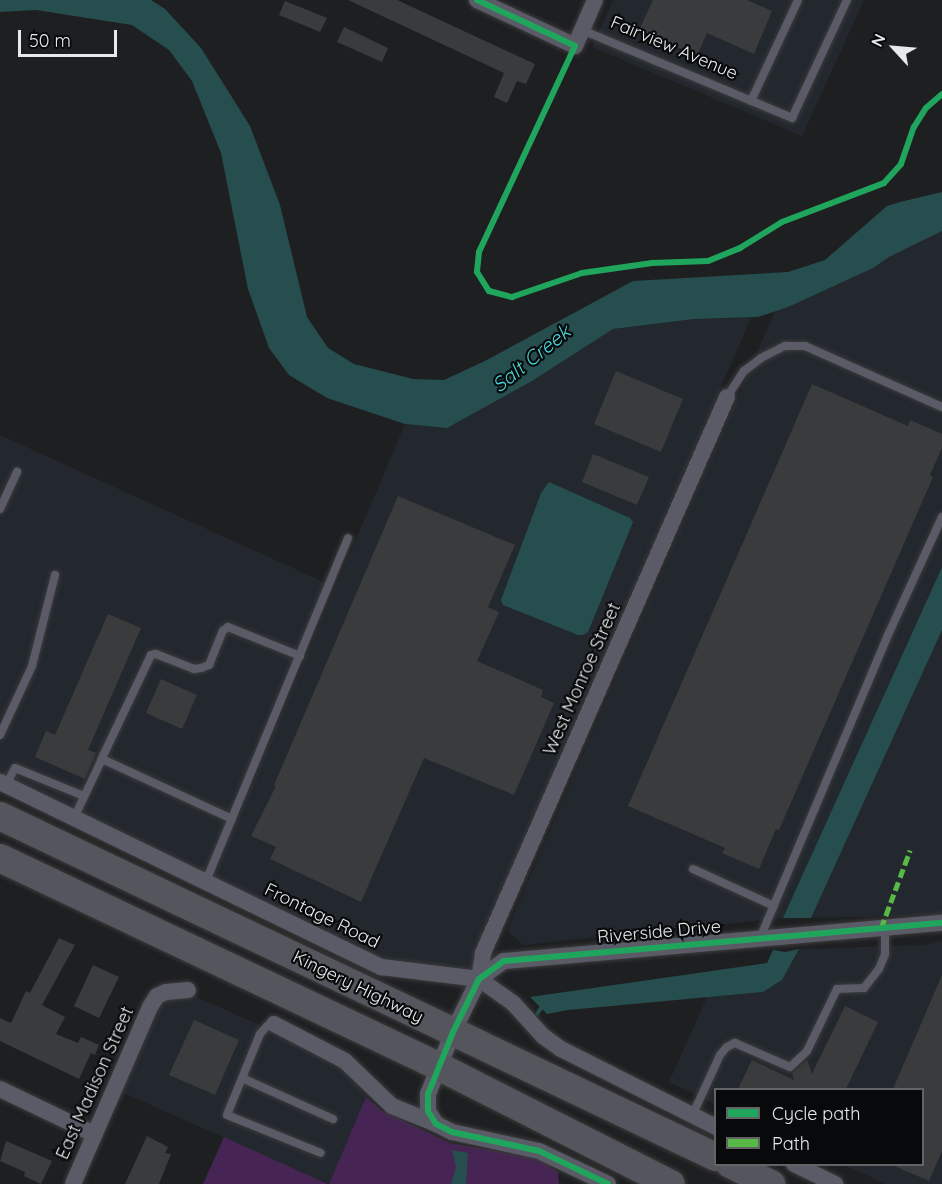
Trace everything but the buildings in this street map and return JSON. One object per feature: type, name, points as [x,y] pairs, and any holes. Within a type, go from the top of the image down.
[{"type":"highway","name":"Kingery Highway","points":[[0,816],[714,1157]]},
{"type":"highway","name":"Kingery Highway","points":[[0,858],[438,1066],[671,1184]]},
{"type":"highway","points":[[734,1166],[771,1184]]},
{"type":"street","points":[[477,0],[575,46],[595,0]]},
{"type":"street","name":"West Monroe Street","points":[[479,979],[488,942],[727,397]]},
{"type":"street","name":"Frontage Road","points":[[3,784],[381,967],[479,979],[513,1003],[543,1036],[561,1049],[714,1126]]},
{"type":"street","name":"Riverside Drive","points":[[438,1066],[479,979],[504,961],[942,923]]},
{"type":"street","name":"East Madison Street","points":[[73,1184],[137,1030],[153,1001],[166,992],[188,990]]},
{"type":"street","points":[[274,1024],[345,1060],[392,1106],[452,1132],[539,1151],[608,1184]]},
{"type":"street","points":[[436,1124],[428,1111],[428,1094],[438,1066]]},
{"type":"street","points":[[0,1089],[94,1134]]},
{"type":"street","points":[[798,1166],[835,1184]]},
{"type":"lane","name":"Fairview Avenue","points":[[751,101],[798,0]]},
{"type":"lane","name":"Fairview Avenue","points":[[582,30],[792,118],[847,0]]},
{"type":"lane","points":[[727,397],[744,371],[761,358],[784,346],[805,346],[942,407]]},
{"type":"lane","points":[[0,509],[17,472]]},
{"type":"lane","points":[[760,938],[888,635],[942,517]]},
{"type":"lane","points":[[206,881],[348,538]]},
{"type":"lane","points":[[0,735],[32,666],[55,575]]},
{"type":"lane","points":[[74,818],[151,655],[201,668],[209,664],[223,631],[228,627],[300,656]]},
{"type":"lane","points":[[101,760],[232,819]]},
{"type":"lane","points":[[3,784],[15,768],[84,796]]},
{"type":"lane","points":[[693,869],[774,906]]},
{"type":"lane","points":[[692,1116],[720,1055],[735,1043],[790,1067],[807,1051],[837,989],[864,988],[879,969],[885,954],[885,928]]},
{"type":"lane","points":[[274,1024],[267,1026],[260,1034],[227,1114],[321,1153]]},
{"type":"lane","points":[[242,1078],[333,1119]]},
{"type":"shaded area","points":[[613,0],[864,0],[802,136],[592,47]]},
{"type":"shaded area","points":[[942,231],[942,567],[783,918],[523,945],[507,930],[775,311],[873,268],[889,257]]},
{"type":"shaded area","points":[[751,318],[479,943],[475,972],[379,962],[212,878],[405,424],[447,428],[532,381],[613,329],[694,319]]},
{"type":"shaded area","points":[[0,435],[326,583],[205,873],[0,775]]},
{"type":"shaded area","points":[[942,630],[942,915],[811,918],[838,856]]},
{"type":"shaded area","points":[[942,941],[942,1184],[886,1184],[846,1166],[924,1166],[924,1088],[714,1088],[714,1104],[669,1082],[707,997],[763,992],[782,980],[799,949],[924,945]]},
{"type":"shaded area","points":[[190,994],[329,1056],[352,1076],[366,1097],[329,1184],[119,1091],[156,1007],[168,998]]},
{"type":"shaded area","points":[[366,1097],[381,1110],[450,1143],[530,1157],[545,1163],[558,1172],[559,1184],[329,1184]]},
{"type":"shaded area","points":[[224,1137],[328,1184],[203,1184]]},
{"type":"water","name":"Salt Creek","points":[[0,0],[151,0],[165,9],[201,48],[250,126],[280,205],[307,317],[328,348],[354,364],[413,379],[444,380],[485,361],[633,281],[788,272],[825,260],[887,206],[900,202],[942,192],[942,231],[889,257],[873,268],[788,307],[758,317],[694,319],[613,329],[532,381],[447,428],[405,424],[327,398],[289,375],[269,348],[248,289],[221,153],[192,81],[169,50],[132,25],[36,10],[0,12]]},
{"type":"water","points":[[549,482],[630,518],[633,522],[588,632],[583,635],[503,605],[501,600],[541,493]]},
{"type":"water","points":[[942,567],[942,630],[811,918],[783,918]]},
{"type":"water","points":[[799,949],[782,980],[763,992],[568,1010],[547,1014],[530,997],[767,963],[773,950],[785,952]]},
{"type":"water","points":[[452,1150],[468,1153],[466,1184],[451,1184],[456,1167]]},
{"type":"waterway","points":[[537,1014],[543,1005]]},
{"type":"marked path","points":[[881,928],[910,850]]},
{"type":"cycle path","points":[[477,0],[575,46],[479,252],[477,272],[489,291],[512,297],[582,273],[652,263],[708,261],[740,248],[782,222],[884,183],[901,164],[914,127],[926,108],[942,94]]},
{"type":"cycle path","points":[[608,1184],[539,1151],[452,1132],[436,1124],[428,1111],[428,1094],[453,1032],[479,979],[504,961],[942,923]]}]
